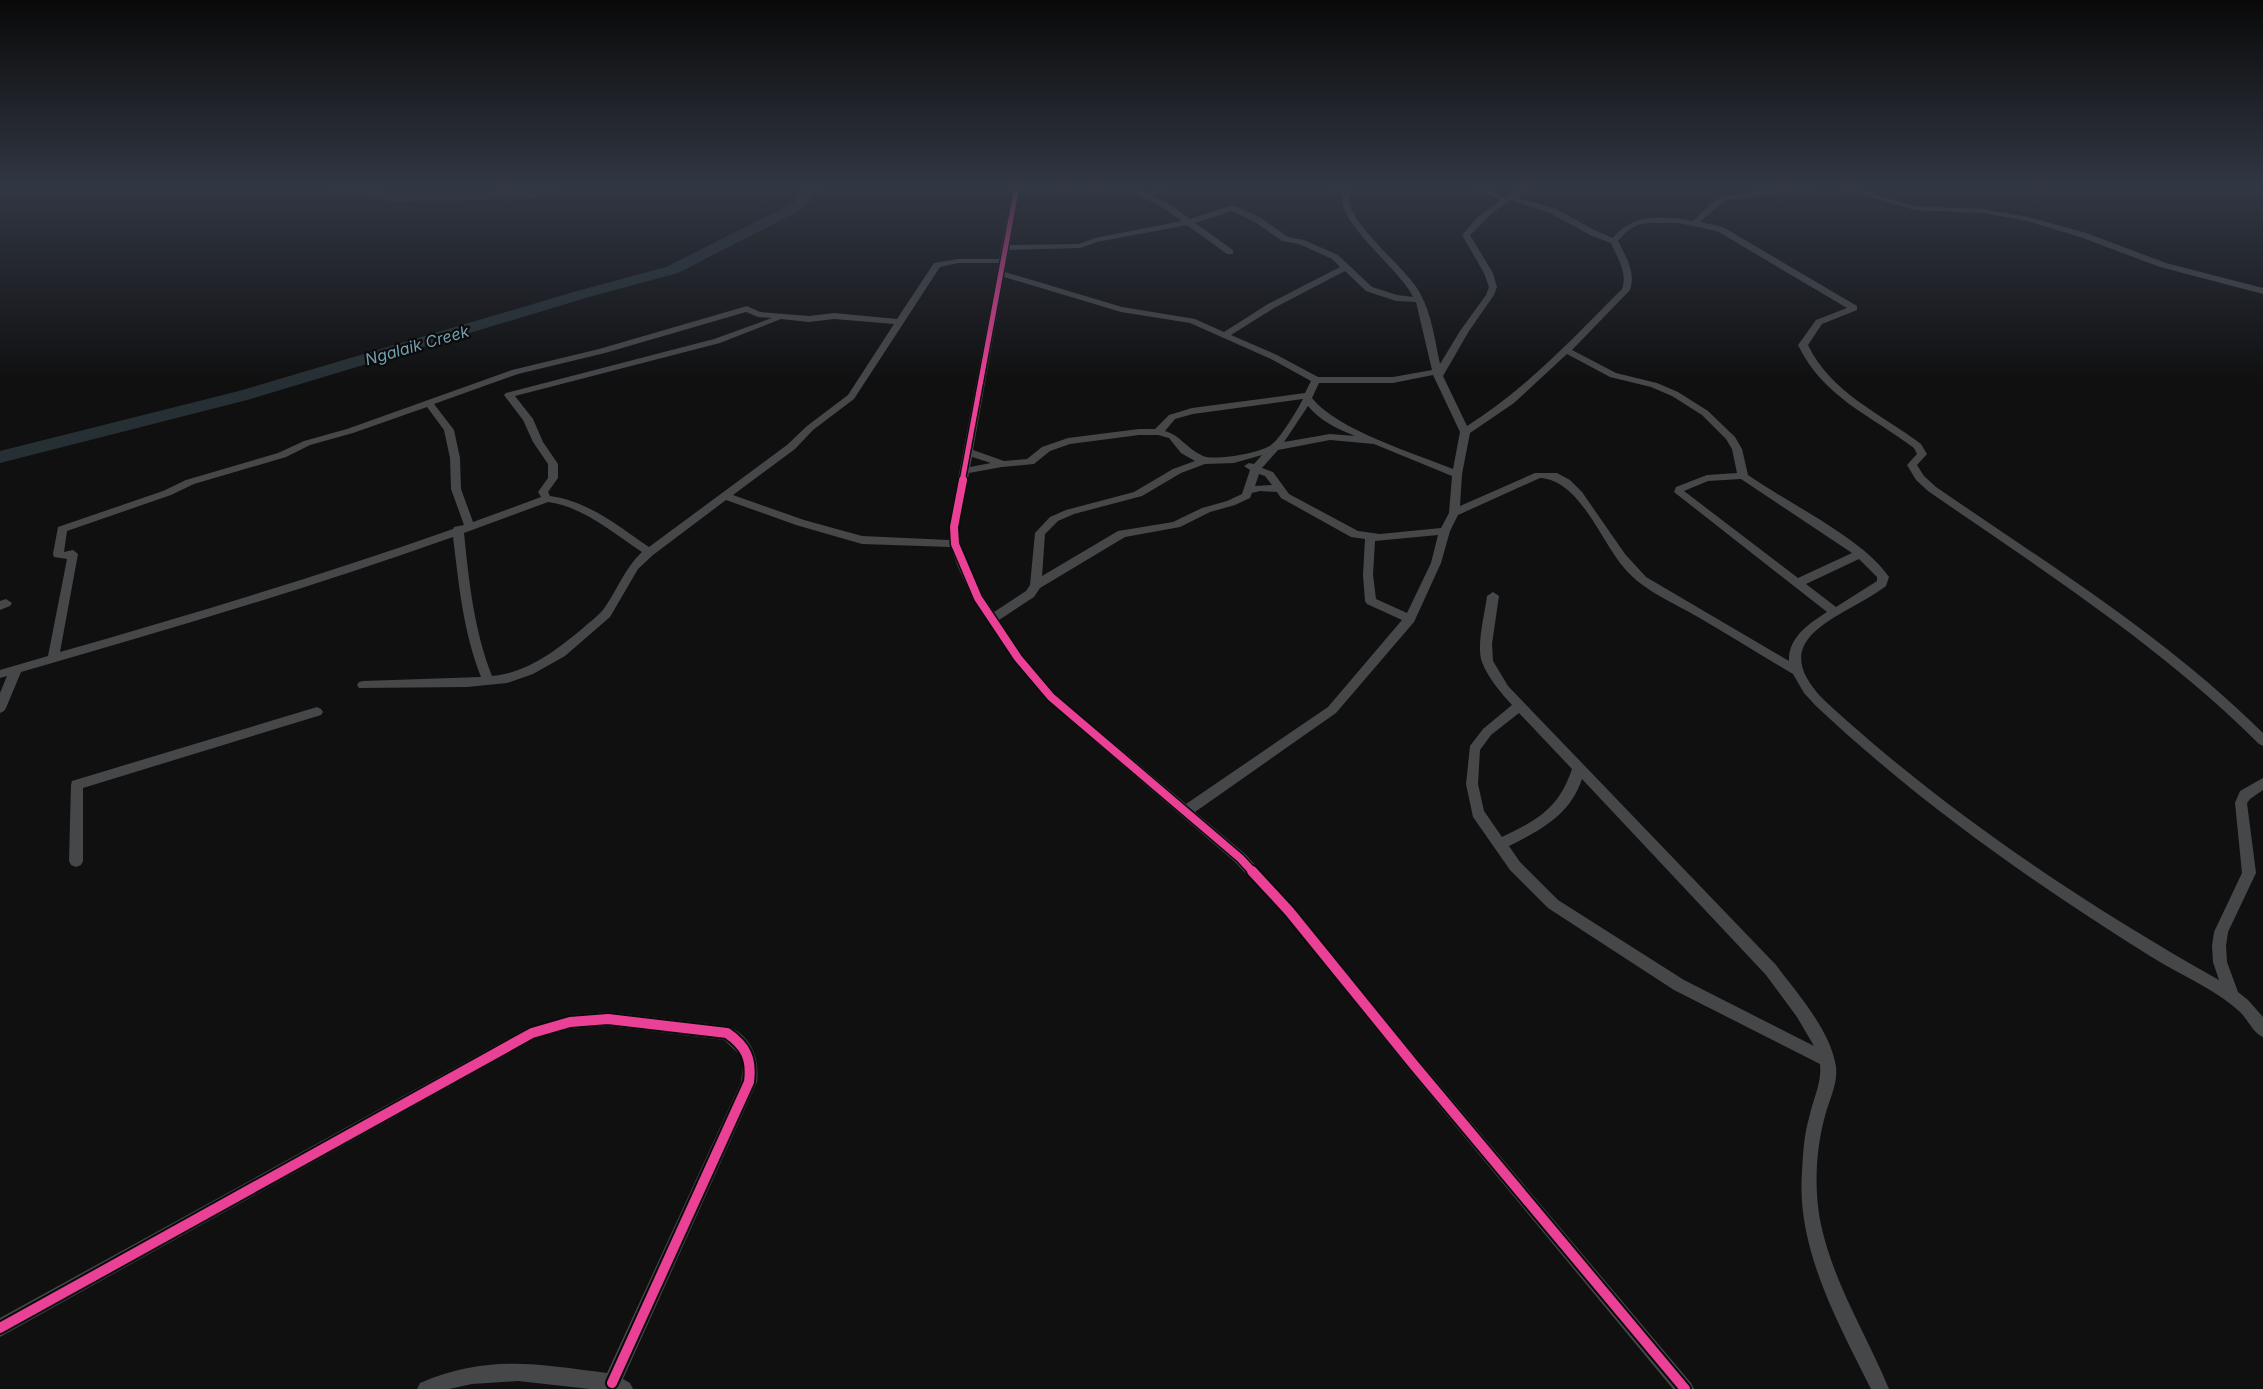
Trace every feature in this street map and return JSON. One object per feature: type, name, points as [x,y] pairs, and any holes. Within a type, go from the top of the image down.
[{"type":"street","points":[[1006,251],[954,527],[955,544],[962,565],[978,598],[1018,658],[1051,697],[1240,858],[1290,911],[1436,1092],[1685,1389]]},
{"type":"street","points":[[363,685],[507,679],[529,671],[561,653],[606,614],[634,566],[649,552],[791,447],[810,428],[851,397],[937,265],[964,261],[1004,261],[1056,251]]},
{"type":"street","points":[[1321,251],[1346,267],[1369,290],[1396,298],[1419,300]]},
{"type":"street","points":[[1185,811],[1278,750],[1332,710],[1410,619],[1436,563],[1445,531],[1454,513],[1457,474],[1465,432],[1438,374],[1419,300],[1406,278],[1381,251]]},
{"type":"street","points":[[1438,374],[1461,332],[1491,293],[1493,284],[1490,276],[1472,251]]},
{"type":"street","points":[[1465,432],[1497,413],[1568,351],[1626,290],[1630,282],[1629,274],[1618,251]]},
{"type":"street","points":[[1757,251],[1854,308],[1819,322],[1803,345],[1809,362],[1822,377],[1918,446],[1922,454],[1912,465],[1920,478],[1932,489],[2123,621],[2230,708],[2263,741]]},
{"type":"street","points":[[2125,251],[2163,265],[2263,291]]},
{"type":"street","points":[[1004,261],[1121,309],[1192,321],[1316,380],[1393,380],[1438,374]]},
{"type":"street","points":[[1224,335],[1271,306],[1346,267]]},
{"type":"street","points":[[53,658],[73,554],[65,556],[58,554],[62,529],[167,493],[190,482],[282,455],[307,443],[350,431],[515,372],[613,348],[747,309],[758,314],[819,319],[834,316],[898,322]]},
{"type":"street","points":[[547,499],[543,492],[553,478],[553,464],[538,442],[528,419],[509,395],[717,341],[786,316]]},
{"type":"street","points":[[1568,351],[1613,375],[1654,385],[1675,394],[1705,413],[1730,436],[1737,449],[1743,476]]},
{"type":"street","points":[[992,620],[1030,594],[1036,585],[1122,534],[1176,525],[1206,510],[1246,496],[1256,468],[1275,447],[1316,380]]},
{"type":"street","points":[[1158,432],[1172,417],[1192,411],[1308,396]]},
{"type":"street","points":[[1308,396],[1325,418],[1374,441],[1457,474]]},
{"type":"street","points":[[428,402],[448,430],[455,458],[456,489],[464,527],[466,603],[476,650],[488,681]]},
{"type":"street","points":[[965,471],[1002,464],[1030,462],[1046,448],[1068,441],[1139,432],[1158,432],[1172,436],[1195,458],[1204,461],[1228,461],[1269,474],[1278,489],[1294,501],[1354,534],[1370,538],[1445,531]]},
{"type":"street","points":[[1228,461],[1275,447],[1330,437],[1374,441]]},
{"type":"street","points":[[1177,471],[1179,443]]},
{"type":"street","points":[[968,452],[1002,464]]},
{"type":"street","points":[[1036,585],[1040,533],[1054,519],[1070,512],[1138,494],[1177,471],[1204,461]]},
{"type":"street","points":[[1228,461],[1240,468],[1249,486]]},
{"type":"street","points":[[1454,513],[1539,475],[1557,476],[1576,490],[1617,552],[1640,578],[1797,671]]},
{"type":"street","points":[[1834,611],[1679,492],[1680,489],[1707,478],[1743,476],[1778,502],[1820,525],[1878,570],[1883,577],[1882,583],[1834,611],[1799,643],[1795,653],[1797,671],[1808,690],[1905,777],[2031,867],[2158,953],[2232,997],[2263,1030]]},
{"type":"street","points":[[1249,486],[1278,489]]},
{"type":"street","points":[[725,496],[800,523],[862,540],[955,544]]},
{"type":"street","points":[[0,674],[216,611],[361,565],[547,499],[557,499],[578,506],[649,552]]},
{"type":"street","points":[[1370,538],[1368,575],[1371,601],[1410,619]]},
{"type":"street","points":[[1797,584],[1860,554]]},
{"type":"street","points":[[1493,596],[1486,644],[1487,662],[1504,689],[1771,970],[1806,1018],[1827,1060],[1827,1092],[1815,1123],[1809,1197],[1820,1249],[1844,1314],[1880,1389]]},
{"type":"street","points":[[0,708],[16,669]]},
{"type":"street","points":[[1521,706],[1487,732],[1474,749],[1472,784],[1478,813],[1515,866],[1553,904],[1679,985],[1827,1060]]},
{"type":"street","points":[[76,861],[77,785],[317,712]]},
{"type":"street","points":[[1500,844],[1538,826],[1562,806],[1573,790],[1579,768]]},
{"type":"street","points":[[2232,997],[2220,962],[2221,932],[2249,873],[2241,803],[2245,795],[2263,783]]},
{"type":"street","points":[[0,1328],[532,1033],[570,1022],[608,1019],[727,1033],[741,1043],[752,1064],[749,1082],[618,1386],[499,1370],[450,1378],[426,1389]]},
{"type":"waterway","name":"Ngalaik Creek","points":[[0,457],[245,395],[583,294],[672,270],[710,251]]},
{"type":"cycle path","points":[[1005,251],[954,527],[955,544],[962,565],[978,598],[1018,658],[1051,697],[1240,858],[1289,911],[1414,1065],[1685,1389]]},
{"type":"cycle path","points":[[0,1328],[532,1033],[570,1022],[608,1019],[727,1033],[740,1043],[747,1053],[750,1066],[749,1082],[612,1383]]}]
